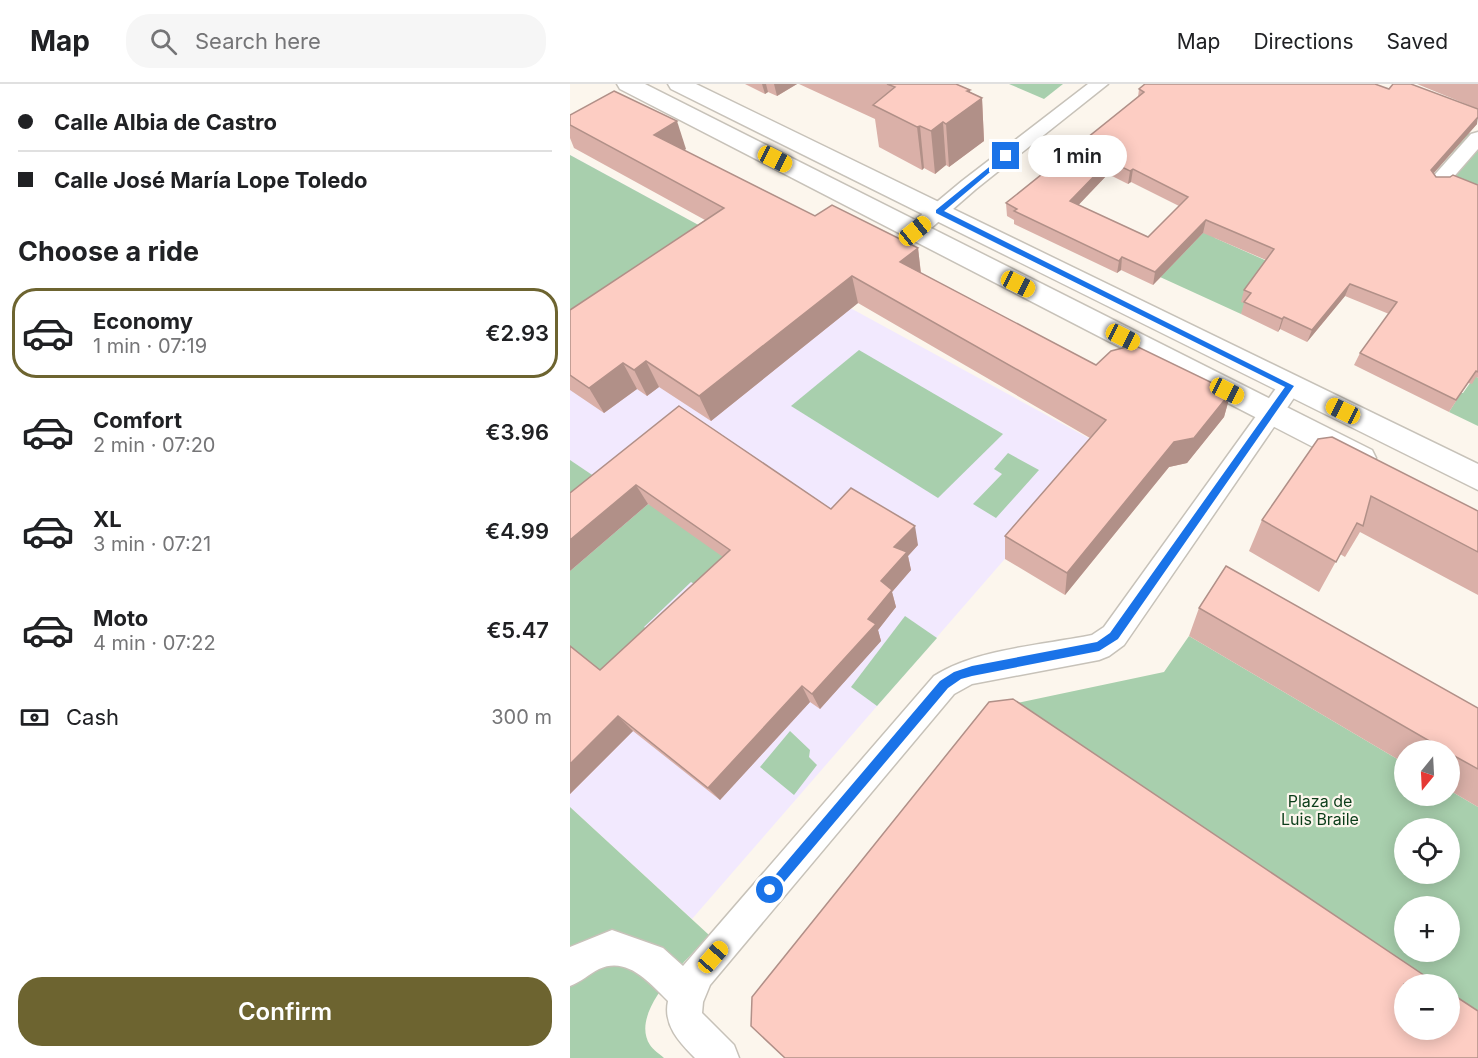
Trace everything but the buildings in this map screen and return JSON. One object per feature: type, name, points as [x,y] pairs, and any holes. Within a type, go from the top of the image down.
[{"type":"main road","points":[[628,84],[1387,471]]},
{"type":"main road","points":[[679,84],[1478,478]]},
{"type":"street","points":[[915,231],[969,185],[1099,84]]},
{"type":"street","points":[[1437,184],[1478,138]]},
{"type":"street","points":[[686,1007],[698,973],[944,685],[958,675],[1099,646],[1114,636],[1290,386]]},
{"type":"street","points":[[570,969],[585,957],[612,947],[651,960],[686,1007],[716,1056]]},
{"type":"shaded area","points":[[570,155],[1103,446],[692,919],[570,807]]},
{"type":"green space","points":[[1009,84],[1063,84],[1044,99]]},
{"type":"green space","points":[[1469,133],[1478,137],[1478,200],[1428,181]]},
{"type":"green space","points":[[570,155],[849,307],[570,348]]},
{"type":"green space","points":[[1206,230],[1215,238],[1276,265],[1241,314],[1160,277]]},
{"type":"green space","points":[[859,350],[1003,434],[938,498],[791,406]]},
{"type":"green space","points":[[1475,376],[1478,378],[1478,426],[1449,412]]},
{"type":"green space","points":[[1008,453],[1039,470],[996,518],[973,504],[1002,474],[994,469]]},
{"type":"green space","points":[[570,460],[613,489],[570,524]]},
{"type":"green space","points":[[648,504],[746,528],[702,589],[691,582],[644,627],[653,634],[575,706],[570,649],[570,571]]},
{"type":"green space","points":[[905,616],[937,638],[877,706],[851,687]]},
{"type":"green space","name":"Plaza de Luis Braile","points":[[1189,636],[1394,757],[1394,806],[1460,806],[1460,796],[1478,807],[1478,1018],[1460,1006],[1460,974],[1413,974],[1395,962],[1460,962],[1460,896],[1394,896],[1394,961],[1013,704],[1164,672]]},
{"type":"green space","points":[[790,731],[810,750],[809,757],[817,765],[794,795],[760,767]]},
{"type":"green space","points":[[570,807],[709,935],[664,986],[647,1017],[645,1031],[650,1045],[664,1058],[570,1058]]},
{"type":"route","points":[[770,890],[944,685],[958,675],[1099,646],[1114,636],[1290,386],[939,212],[1006,156]]}]
